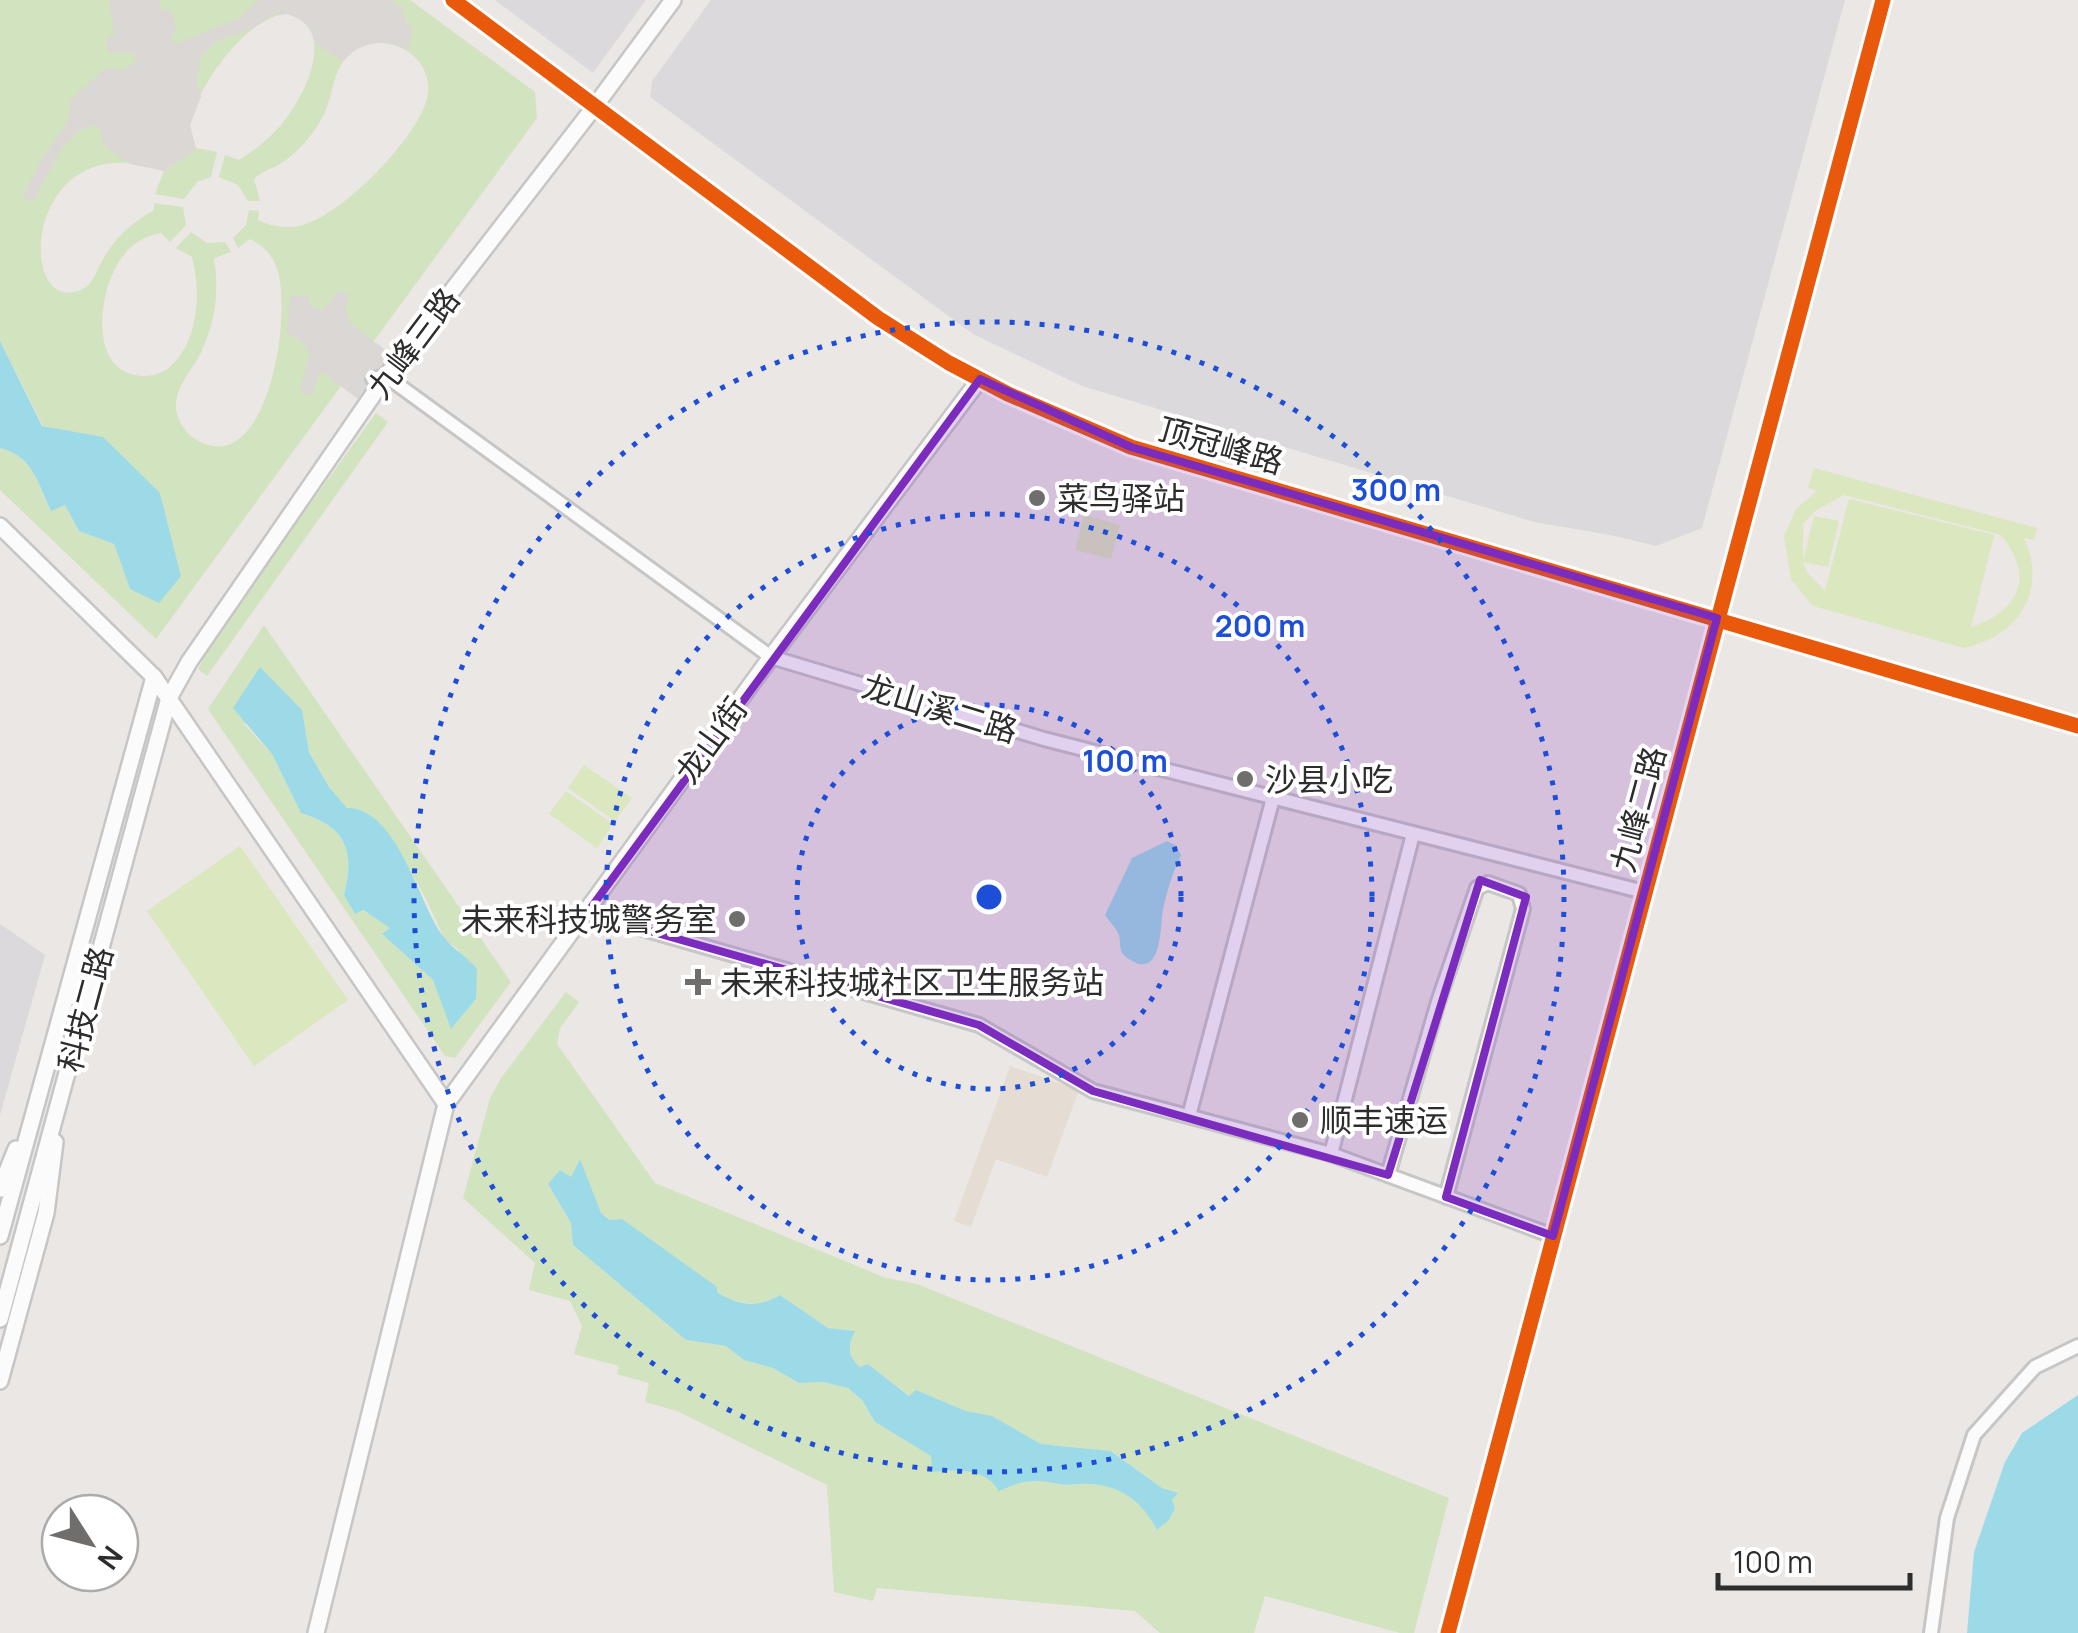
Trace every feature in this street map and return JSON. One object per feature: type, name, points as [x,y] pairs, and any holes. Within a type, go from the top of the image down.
[{"type":"street","name":"顶冠峰路","points":[[453,0],[878,318],[980,379],[1131,447],[2078,726]]},
{"type":"street","name":"九峰三路","points":[[169,698],[380,378],[596,106],[673,0]]},
{"type":"street","name":"九峰二路","points":[[1448,1633],[1884,0]]},
{"type":"street","name":"龙山溪二路","points":[[380,378],[771,658],[1044,739],[1644,892]]},
{"type":"street","name":"龙山街","points":[[446,1104],[980,379]]},
{"type":"street","points":[[0,526],[154,678],[446,1104],[316,1633]]},
{"type":"street","name":"科技二路","points":[[0,1236],[154,678]]},
{"type":"street","name":"科技二路","points":[[0,1319],[169,698]]},
{"type":"street","points":[[1189,1116],[1273,798]]},
{"type":"street","points":[[1331,1154],[1413,834]]},
{"type":"street","points":[[1388,1176],[1438,1002],[1477,888],[1488,883],[1519,894],[1523,909],[1446,1197]]},
{"type":"street","points":[[587,914],[979,1025],[1093,1091],[1331,1154],[1553,1236]]},
{"type":"street","points":[[0,1188],[35,1109]]},
{"type":"street","points":[[0,1381],[46,1213],[54,1167],[56,1114]]},
{"type":"street","points":[[1930,1633],[1947,1518],[1974,1435],[2034,1368],[2078,1346]]},
{"type":"highlighted area","points":[[980,379],[1131,447],[1717,618],[1553,1236],[1446,1197],[1526,897],[1480,880],[1388,1175],[1093,1091],[979,1025],[587,913]]},
{"type":"shaded area","points":[[109,0],[160,0],[159,8],[172,12],[176,27],[171,39],[175,44],[239,18],[259,0],[390,0],[403,9],[407,25],[413,27],[408,50],[391,43],[373,43],[356,49],[343,61],[315,43],[311,29],[300,19],[287,14],[273,15],[254,28],[215,42],[200,58],[197,82],[201,97],[190,125],[196,149],[164,171],[130,164],[102,144],[101,130],[87,127],[61,150],[33,202],[22,197],[42,158],[67,123],[71,99],[106,68],[123,70],[135,62],[131,52],[109,53],[106,38],[114,35]]},
{"type":"shaded area","points":[[495,0],[646,0],[593,73]]},
{"type":"shaded area","points":[[711,0],[1845,0],[1702,528],[1656,546],[1534,522],[1082,386],[973,334],[650,97],[652,81]]},
{"type":"shaded area","points":[[339,290],[349,295],[345,311],[351,324],[391,354],[358,399],[321,371],[310,396],[300,390],[310,355],[302,342],[287,333],[290,296],[307,295],[312,306],[323,310]]},
{"type":"shaded area","points":[[0,924],[45,955],[0,1115]]},
{"type":"shaded area","points":[[1010,1066],[1079,1090],[1047,1177],[996,1159],[971,1227],[954,1221]]},
{"type":"green space","points":[[0,0],[410,0],[535,92],[537,118],[156,639],[0,490],[0,448],[27,464],[50,510],[65,505],[79,531],[114,544],[130,589],[181,576],[160,493],[69,432],[43,426],[0,341]],"holes":[[[287,14],[303,22],[312,33],[314,48],[307,82],[299,98],[281,125],[256,148],[239,160],[225,155],[219,177],[238,185],[248,201],[260,201],[254,179],[287,159],[311,135],[325,112],[338,71],[354,51],[382,43],[408,52],[426,73],[426,102],[407,136],[375,174],[320,218],[303,225],[280,227],[258,220],[259,211],[249,210],[246,225],[233,238],[238,248],[250,239],[258,244],[276,266],[281,287],[278,350],[258,414],[242,436],[222,446],[197,440],[186,431],[176,401],[211,326],[216,292],[214,258],[231,252],[225,242],[207,243],[191,232],[176,248],[192,257],[195,270],[197,300],[192,329],[171,366],[158,374],[143,376],[127,373],[108,354],[102,326],[105,296],[117,265],[128,250],[142,239],[161,233],[170,242],[186,225],[183,207],[154,203],[154,210],[128,228],[113,245],[83,289],[61,291],[47,277],[41,253],[44,223],[58,195],[82,173],[117,163],[164,171],[155,194],[184,199],[197,182],[211,177],[217,152],[196,148],[190,131],[194,110],[213,74],[240,40],[256,27]]]},
{"type":"green space","points":[[376,413],[388,422],[207,676],[198,669],[219,630]]},
{"type":"green space","points":[[1814,468],[2037,528],[2034,540],[2024,538],[2032,576],[2024,608],[2000,633],[1964,648],[1813,606],[1791,579],[1784,536],[1796,509],[1817,491],[1808,488]],"holes":[[[1844,495],[2001,535],[2018,564],[2017,590],[2001,612],[1971,627],[1994,535],[1849,499],[1825,591],[1807,573],[1803,562],[1828,567],[1839,521],[1814,516],[1803,561],[1803,524],[1815,511]]]},
{"type":"green space","points":[[1084,515],[1120,525],[1111,559],[1075,550]]},
{"type":"green space","points":[[264,625],[511,982],[455,1058],[445,1056],[208,709]],"holes":[[[301,710],[309,751],[329,787],[347,808],[392,838],[445,940],[458,949],[476,999],[452,1028],[433,980],[383,935],[391,928],[362,910],[355,914],[344,895],[347,853],[338,833],[301,813],[272,754],[244,724]]]},
{"type":"green space","points":[[584,765],[632,798],[615,821],[568,788]]},
{"type":"green space","points":[[566,791],[613,824],[597,848],[549,814]]},
{"type":"green space","points":[[240,846],[348,1000],[254,1066],[147,911]]},
{"type":"green space","points":[[566,992],[579,1002],[560,1028],[557,1044],[655,1183],[886,1278],[917,1284],[1449,1498],[1414,1633],[1400,1633],[1265,1596],[1254,1633],[1160,1633],[1135,1611],[877,1588],[873,1601],[834,1592],[827,1485],[677,1411],[645,1402],[649,1383],[617,1374],[619,1366],[574,1354],[582,1326],[570,1301],[529,1290],[535,1263],[463,1198],[490,1098]],"holes":[[[579,1161],[601,1213],[728,1299],[755,1303],[780,1295],[828,1328],[854,1331],[850,1350],[856,1363],[860,1367],[868,1364],[910,1396],[916,1390],[966,1411],[992,1416],[1041,1444],[1112,1451],[1162,1488],[1177,1494],[1169,1520],[1157,1530],[1130,1497],[1102,1485],[1035,1481],[999,1490],[978,1474],[932,1472],[931,1456],[875,1422],[862,1400],[848,1388],[823,1382],[799,1383],[773,1368],[745,1360],[726,1346],[686,1340],[573,1245],[571,1223],[548,1184],[571,1177]]]},
{"type":"water","points":[[0,341],[42,426],[103,437],[160,493],[181,576],[159,603],[130,589],[114,544],[79,531],[65,505],[51,511],[27,464],[0,448]]},
{"type":"water","points":[[260,667],[302,710],[309,752],[329,787],[347,808],[365,812],[380,824],[405,860],[443,936],[477,969],[476,999],[451,1029],[433,980],[382,934],[390,928],[363,910],[355,914],[344,895],[347,853],[338,833],[301,813],[272,754],[233,708]]},
{"type":"water","points":[[1167,841],[1181,855],[1165,902],[1157,950],[1147,964],[1138,964],[1123,955],[1118,933],[1105,915],[1132,858]]},
{"type":"water","points":[[580,1159],[601,1213],[610,1220],[622,1219],[717,1287],[717,1292],[748,1304],[780,1295],[828,1328],[855,1331],[850,1350],[856,1363],[860,1367],[868,1364],[909,1396],[916,1390],[966,1411],[992,1416],[1041,1444],[1111,1451],[1162,1488],[1178,1493],[1172,1500],[1175,1508],[1169,1520],[1157,1530],[1130,1497],[1102,1485],[1035,1481],[999,1491],[978,1474],[932,1472],[931,1456],[875,1422],[862,1400],[848,1388],[823,1382],[799,1383],[773,1368],[744,1360],[726,1346],[686,1340],[573,1245],[571,1223],[548,1184],[560,1170],[571,1177]]},
{"type":"water","points":[[2078,1395],[2078,1633],[1967,1633],[1974,1552],[2005,1462],[2022,1433]]},
{"type":"cycle path","points":[[453,0],[878,318],[949,363],[1008,394],[1131,447],[2078,726]]},
{"type":"cycle path","points":[[1448,1633],[1883,0]]},
{"type":"place","name":"菜鸟驿站","points":[[1037,498]]},
{"type":"place","name":"沙县小吃","points":[[1245,779]]},
{"type":"place","name":"未来科技城警务室","points":[[737,919]]},
{"type":"place","name":"未来科技城社区卫生服务站","points":[[698,982]]},
{"type":"place","name":"顺丰速运","points":[[1300,1120]]}]
